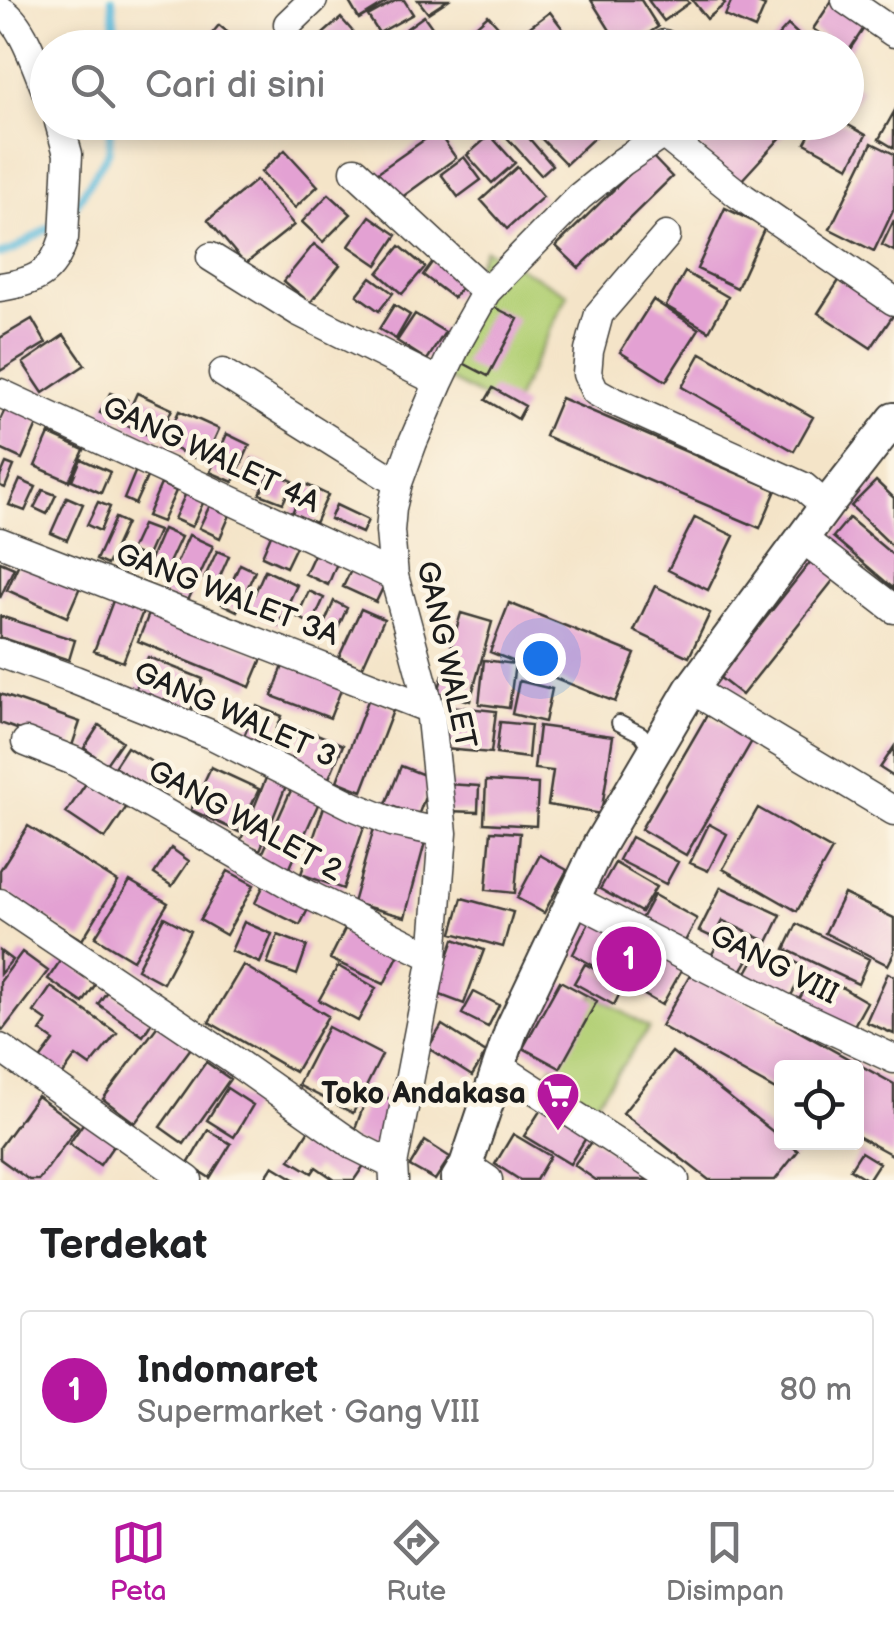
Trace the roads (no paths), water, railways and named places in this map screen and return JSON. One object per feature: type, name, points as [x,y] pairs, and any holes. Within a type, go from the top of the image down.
[{"type":"street","points":[[288,24],[313,0]]},
{"type":"street","points":[[846,0],[894,33]]},
{"type":"street","points":[[0,10],[17,24],[30,54]]},
{"type":"street","points":[[0,287],[29,283],[48,269],[60,251],[68,154],[64,140]]},
{"type":"street","name":"GANG WALET","points":[[393,1172],[433,957],[442,833],[430,709],[394,576],[390,531],[398,483],[438,382],[486,292],[579,197],[645,140]]},
{"type":"street","points":[[673,140],[738,194],[894,302]]},
{"type":"street","points":[[354,171],[486,292]]},
{"type":"street","points":[[666,236],[599,314],[587,374],[595,391],[804,487],[826,506]]},
{"type":"street","points":[[211,257],[299,312],[438,382]]},
{"type":"street","points":[[222,373],[398,483]]},
{"type":"street","name":"GANG WALET 4A","points":[[0,393],[394,576]]},
{"type":"street","points":[[471,1175],[512,1028],[599,845],[691,689],[894,418]]},
{"type":"street","points":[[803,539],[894,609]]},
{"type":"street","name":"GANG WALET 3A","points":[[0,542],[430,709]]},
{"type":"street","name":"GANG WALET 3","points":[[0,654],[210,734],[392,822],[442,833]]},
{"type":"street","points":[[691,689],[894,811]]},
{"type":"street","name":"GANG WALET 2","points":[[26,742],[74,761],[303,892],[433,957]]},
{"type":"street","name":"GANG VIII","points":[[573,899],[783,1007],[894,1058]]},
{"type":"street","points":[[0,903],[393,1172]]},
{"type":"street","points":[[0,1048],[188,1180]]},
{"type":"street","points":[[500,1066],[675,1180]]},
{"type":"lane","points":[[618,723],[641,734],[654,753]]},
{"type":"waterway","points":[[112,0],[115,30]]},
{"type":"waterway","points":[[74,208],[109,151],[110,140]]},
{"type":"waterway","points":[[0,254],[56,223]]},
{"type":"place","name":"Indomaret","points":[[629,959]]},
{"type":"place","name":"Toko Andakasa","points":[[558,1132]]}]
